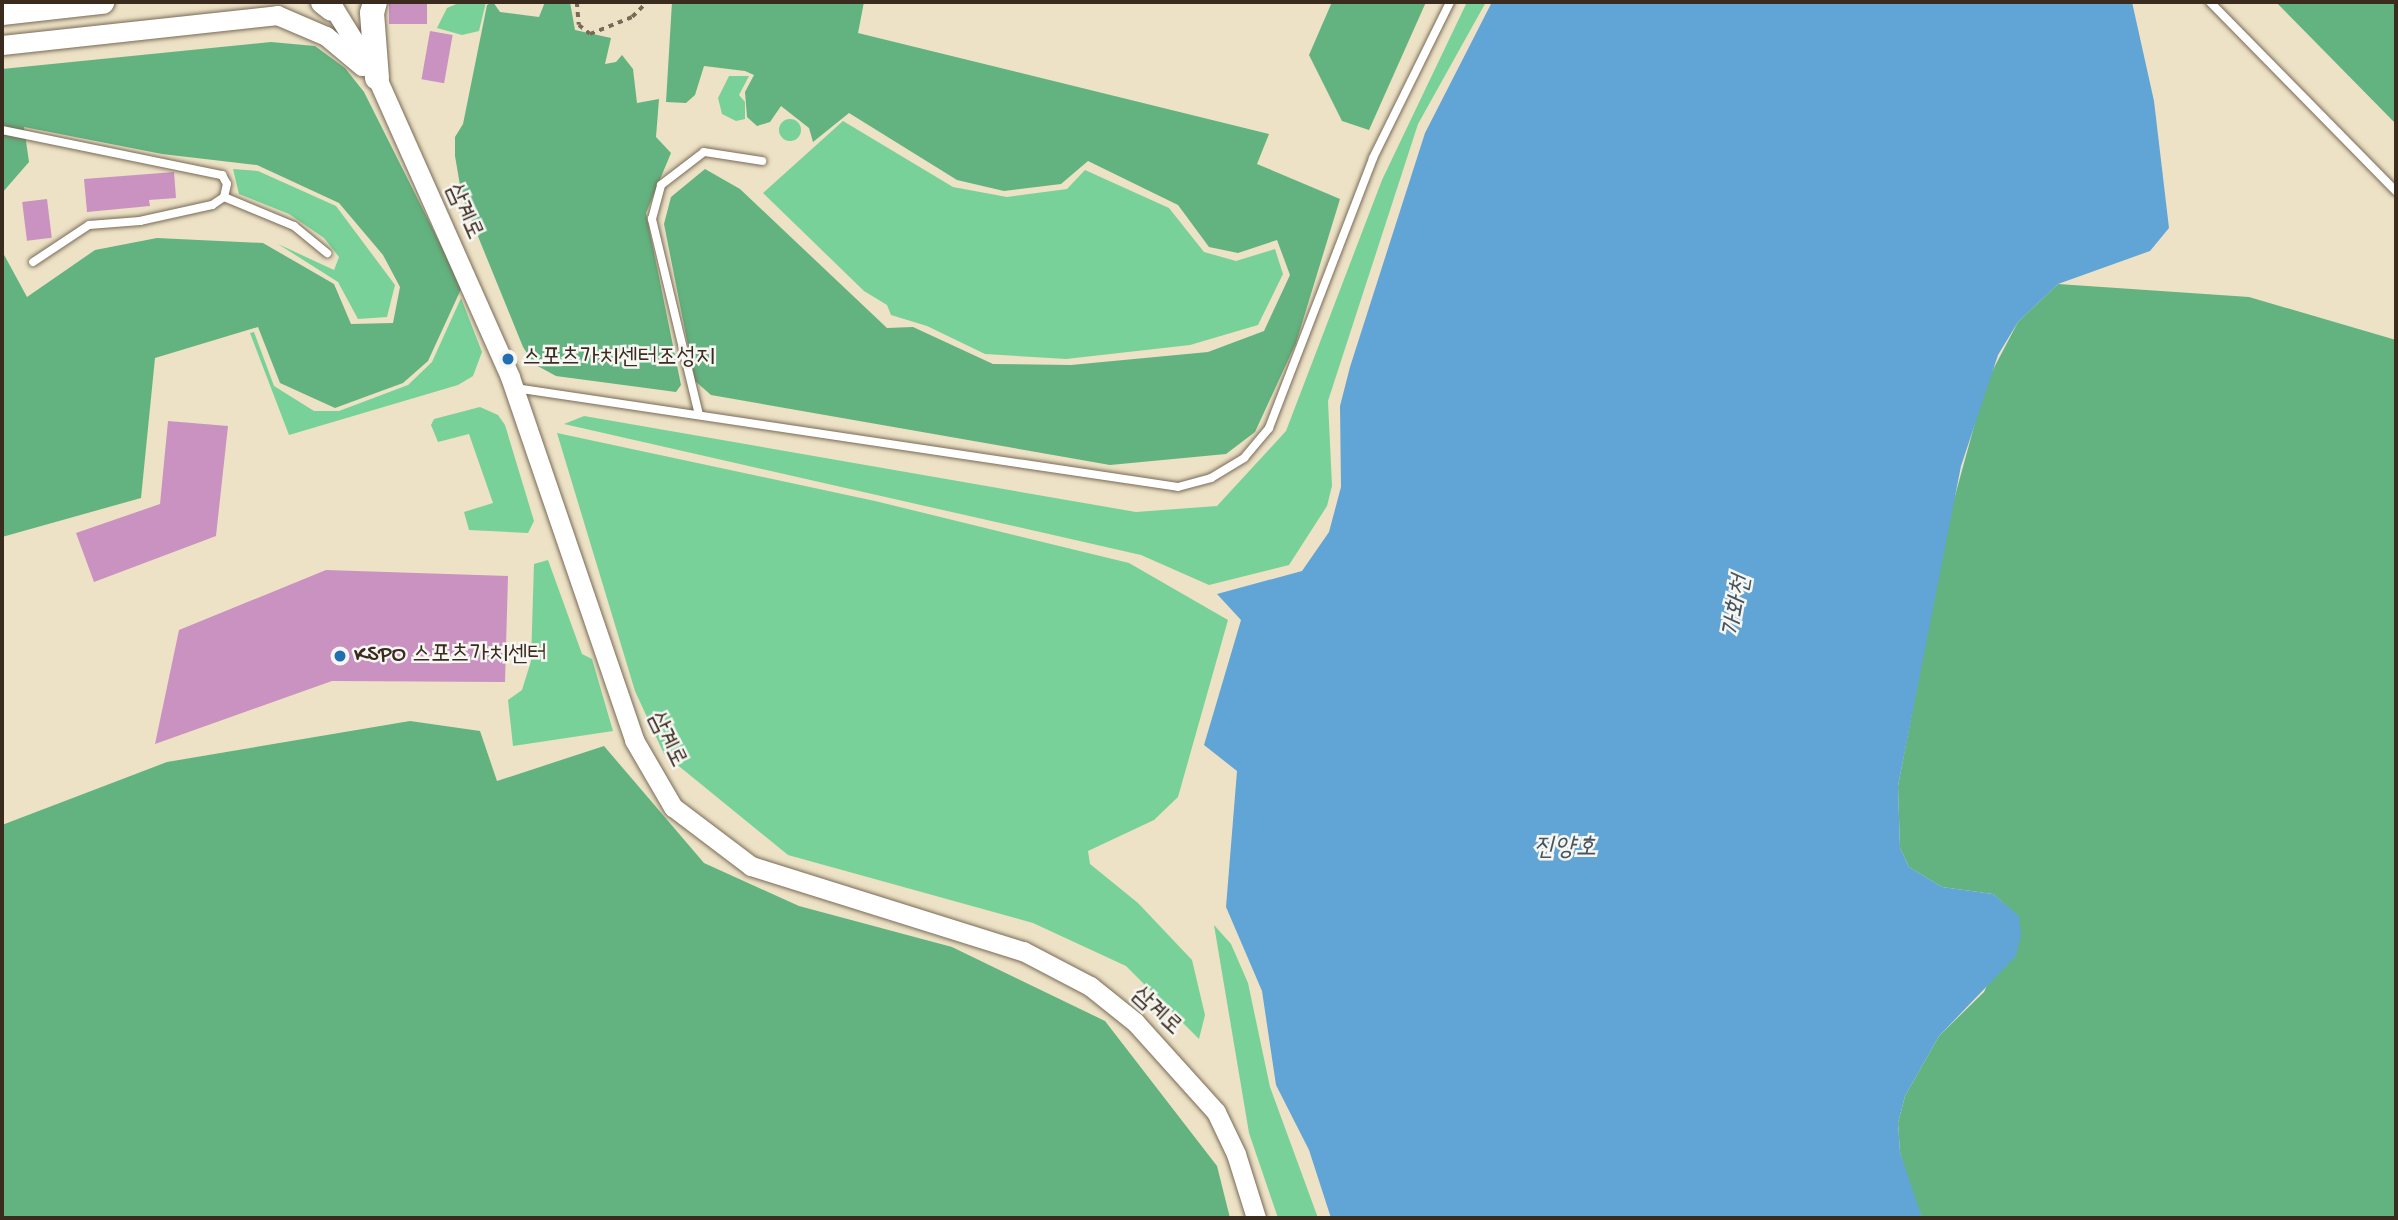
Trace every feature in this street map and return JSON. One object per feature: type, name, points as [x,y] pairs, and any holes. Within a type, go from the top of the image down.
[{"type":"main road","points":[[2,13],[102,2]]},
{"type":"main road","points":[[375,2],[372,13],[377,78]]},
{"type":"street","name":"삼계로","points":[[328,4],[377,78],[515,388],[634,740],[673,807],[751,866],[1023,951],[1090,986],[1135,1022],[1216,1112],[1236,1154],[1256,1218]]},
{"type":"street","points":[[2,45],[281,8],[326,36],[377,78]]},
{"type":"lane","points":[[515,388],[1178,487],[1212,478],[1244,458],[1269,428],[1373,158],[1450,2]]},
{"type":"lane","points":[[2210,2],[2396,191]]},
{"type":"lane","points":[[2,130],[222,175],[228,184],[224,197],[212,205],[140,220],[89,225],[33,262]]},
{"type":"lane","points":[[699,415],[652,219],[661,185],[704,152],[762,162]]},
{"type":"lane","points":[[224,197],[294,226],[327,253]]},
{"type":"path","points":[[577,2],[579,25],[590,34],[632,17],[648,2]]},
{"type":"green space","points":[[461,2],[486,2],[479,31],[462,35],[437,28],[447,8]]},
{"type":"green space","points":[[493,2],[500,12],[539,17],[545,2],[570,2],[575,30],[611,38],[605,64],[616,62],[622,55],[633,69],[637,103],[659,99],[656,137],[671,153],[646,213],[681,385],[676,392],[556,376],[534,364],[523,347],[462,197],[455,156],[455,137],[463,124],[487,5]]},
{"type":"green space","points":[[672,2],[864,2],[858,33],[1269,134],[1257,164],[1340,199],[1296,343],[1255,432],[1226,454],[1110,465],[711,395],[695,381],[664,224],[671,197],[705,169],[740,189],[887,328],[913,327],[993,364],[1071,365],[1208,352],[1264,331],[1290,275],[1277,240],[1238,253],[1209,247],[1178,205],[1088,161],[1061,184],[1004,191],[957,180],[849,113],[813,142],[809,128],[781,106],[770,122],[757,126],[747,117],[745,92],[754,75],[745,71],[704,66],[695,95],[686,103],[666,102]]},
{"type":"green space","points":[[1332,2],[1426,2],[1369,130],[1342,121],[1309,55]]},
{"type":"green space","points":[[1467,2],[1486,2],[1418,124],[1328,401],[1332,486],[1327,506],[1289,565],[1209,585],[1141,555],[564,424],[584,416],[1136,512],[1217,506],[1286,431],[1382,180]]},
{"type":"green space","points":[[2276,2],[2396,2],[2396,124]]},
{"type":"green space","points":[[271,42],[315,46],[345,68],[364,92],[462,287],[428,361],[403,383],[335,408],[280,383],[258,327],[155,358],[141,498],[2,537],[2,251],[27,297],[95,250],[157,238],[263,243],[334,284],[351,324],[393,323],[400,287],[383,255],[339,203],[257,165],[162,154],[24,127],[29,162],[2,193],[2,69]]},
{"type":"green space","points":[[729,76],[749,76],[739,95],[745,102],[745,119],[736,121],[722,114],[718,98]]},
{"type":"green space","points":[[790,119],[798,122],[801,130],[798,138],[790,141],[782,138],[779,130],[782,122]]},
{"type":"green space","points":[[843,121],[953,187],[1007,197],[1067,189],[1085,170],[1169,208],[1204,252],[1236,261],[1275,249],[1283,274],[1258,325],[1190,345],[1066,359],[985,354],[927,326],[891,315],[887,305],[864,291],[763,193]]},
{"type":"green space","points":[[233,169],[258,171],[336,206],[395,285],[387,317],[358,319],[338,282],[278,244],[334,270],[339,257],[324,238],[289,214],[239,194]]},
{"type":"green space","points":[[2058,284],[2249,297],[2396,340],[2396,1218],[1922,1218],[1911,1191],[1900,1152],[1898,1123],[1905,1096],[1939,1036],[1984,992],[2018,916],[1993,894],[1942,887],[1909,867],[1900,848],[1898,786],[1950,514],[1986,383],[2018,322]]},
{"type":"green space","points":[[461,298],[482,352],[473,376],[458,385],[289,435],[250,333],[254,332],[274,386],[314,411],[339,411],[408,385],[432,362]]},
{"type":"green space","points":[[480,407],[498,415],[505,425],[534,521],[528,533],[469,530],[464,512],[493,503],[469,434],[438,442],[431,425],[434,419]]},
{"type":"green space","points":[[557,433],[875,501],[1129,563],[1228,620],[1178,797],[1154,820],[1088,851],[1090,864],[1138,903],[1192,960],[1205,1015],[1199,1039],[1126,966],[1033,923],[788,855],[664,754],[635,691]]},
{"type":"green space","points":[[548,560],[582,654],[592,659],[613,731],[513,746],[508,700],[522,690],[531,661],[534,564]]},
{"type":"green space","points":[[410,721],[480,731],[497,781],[604,746],[704,863],[799,906],[952,947],[1105,1021],[1217,1166],[1230,1218],[2,1218],[2,825],[167,762]]},
{"type":"green space","points":[[1214,925],[1231,944],[1248,983],[1270,1087],[1318,1218],[1278,1218],[1249,1133]]},
{"type":"water","name":"진양호","points":[[1492,2],[2132,2],[2154,101],[2169,228],[2150,251],[2058,284],[2018,322],[1998,355],[1961,466],[1898,786],[1900,848],[1909,867],[1942,887],[1993,894],[2019,916],[2021,935],[2016,956],[1939,1036],[1905,1096],[1898,1123],[1900,1152],[1922,1218],[1331,1218],[1309,1150],[1276,1085],[1262,991],[1226,907],[1237,771],[1204,745],[1241,620],[1217,594],[1302,571],[1329,532],[1341,487],[1340,406],[1350,367],[1425,133]]},
{"type":"building","points":[[389,2],[427,2],[427,24],[389,24]]},
{"type":"building","points":[[430,31],[453,35],[444,83],[421,79]]},
{"type":"building","points":[[174,172],[176,198],[149,200],[150,206],[87,212],[84,179]]},
{"type":"building","points":[[47,199],[52,238],[27,241],[22,202]]},
{"type":"building","points":[[168,421],[228,426],[216,536],[94,582],[76,533],[160,504]]},
{"type":"building","name":"KSPO 스포츠가치센터","points":[[326,570],[508,576],[505,682],[332,681],[155,744],[179,630]]},
{"type":"place","name":"스포츠가치센터조성지","points":[[508,359]]},
{"type":"place","name":"KSPO 스포츠가치센터","points":[[340,656]]},
{"type":"water label","name":"가화천","points":[[1739,607]]}]
